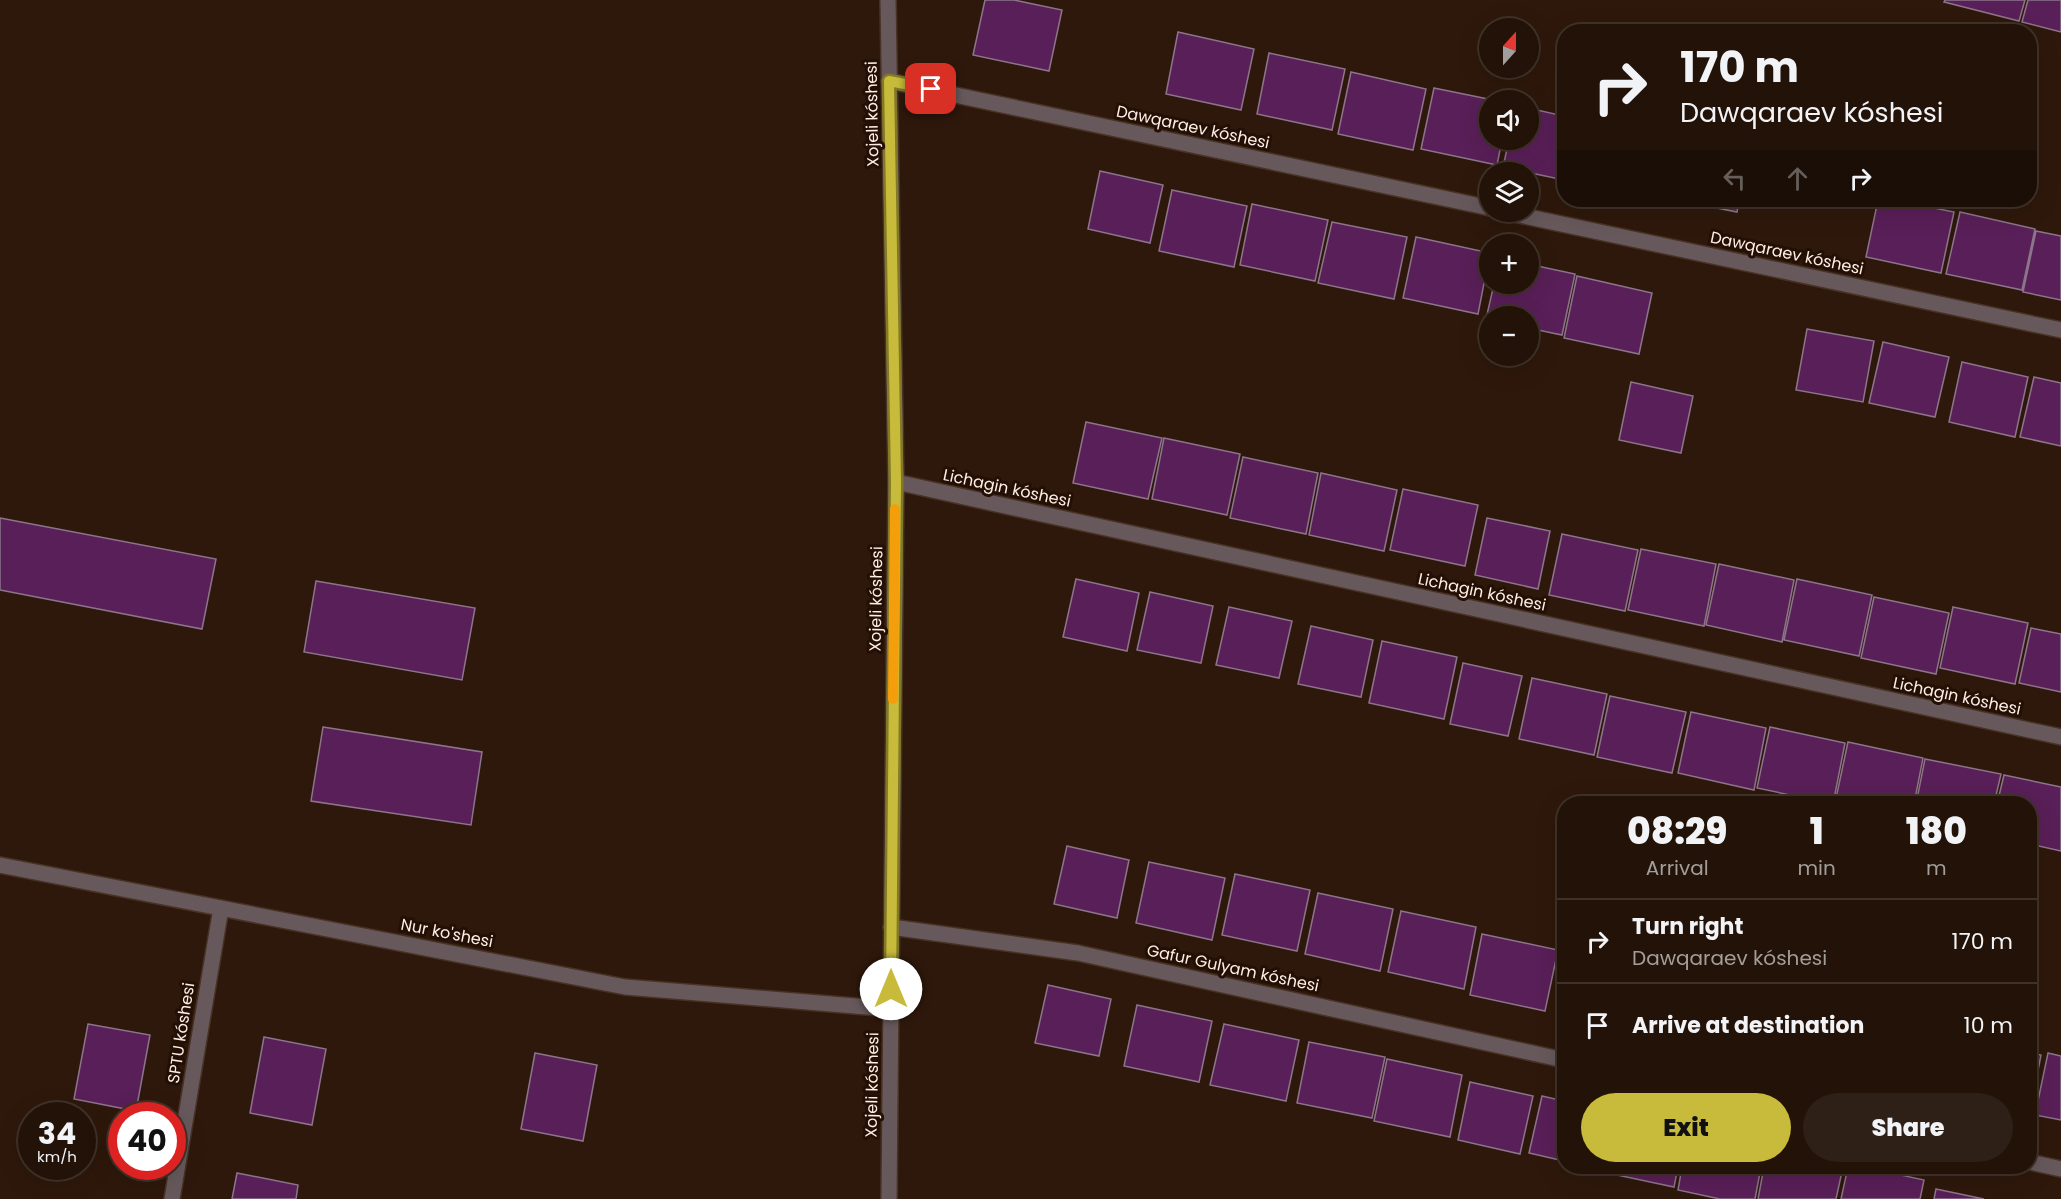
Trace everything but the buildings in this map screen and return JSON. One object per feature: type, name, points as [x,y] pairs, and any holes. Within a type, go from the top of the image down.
[{"type":"street","name":"Xojeli kóshesi","points":[[888,0],[896,482],[889,1199]]},
{"type":"street","name":"Dawqaraev kóshesi","points":[[889,81],[1479,206]]},
{"type":"street","name":"Dawqaraev kóshesi","points":[[1539,219],[2061,330]]},
{"type":"street","name":"Lichagin kóshesi","points":[[896,482],[2061,737]]},
{"type":"street","name":"Nur ko'shesi","points":[[0,865],[625,987],[891,1010]]},
{"type":"street","name":"SPTU kóshesi","points":[[172,1199],[221,908]]},
{"type":"street","name":"Gafur Gulyam kóshesi","points":[[891,927],[1078,953],[1557,1058]]},
{"type":"street","points":[[2037,1164],[2061,1169]]},
{"type":"slow traffic","points":[[893,699],[895,509]]},
{"type":"route","points":[[891,989],[896,482],[889,81],[931,89]]}]
